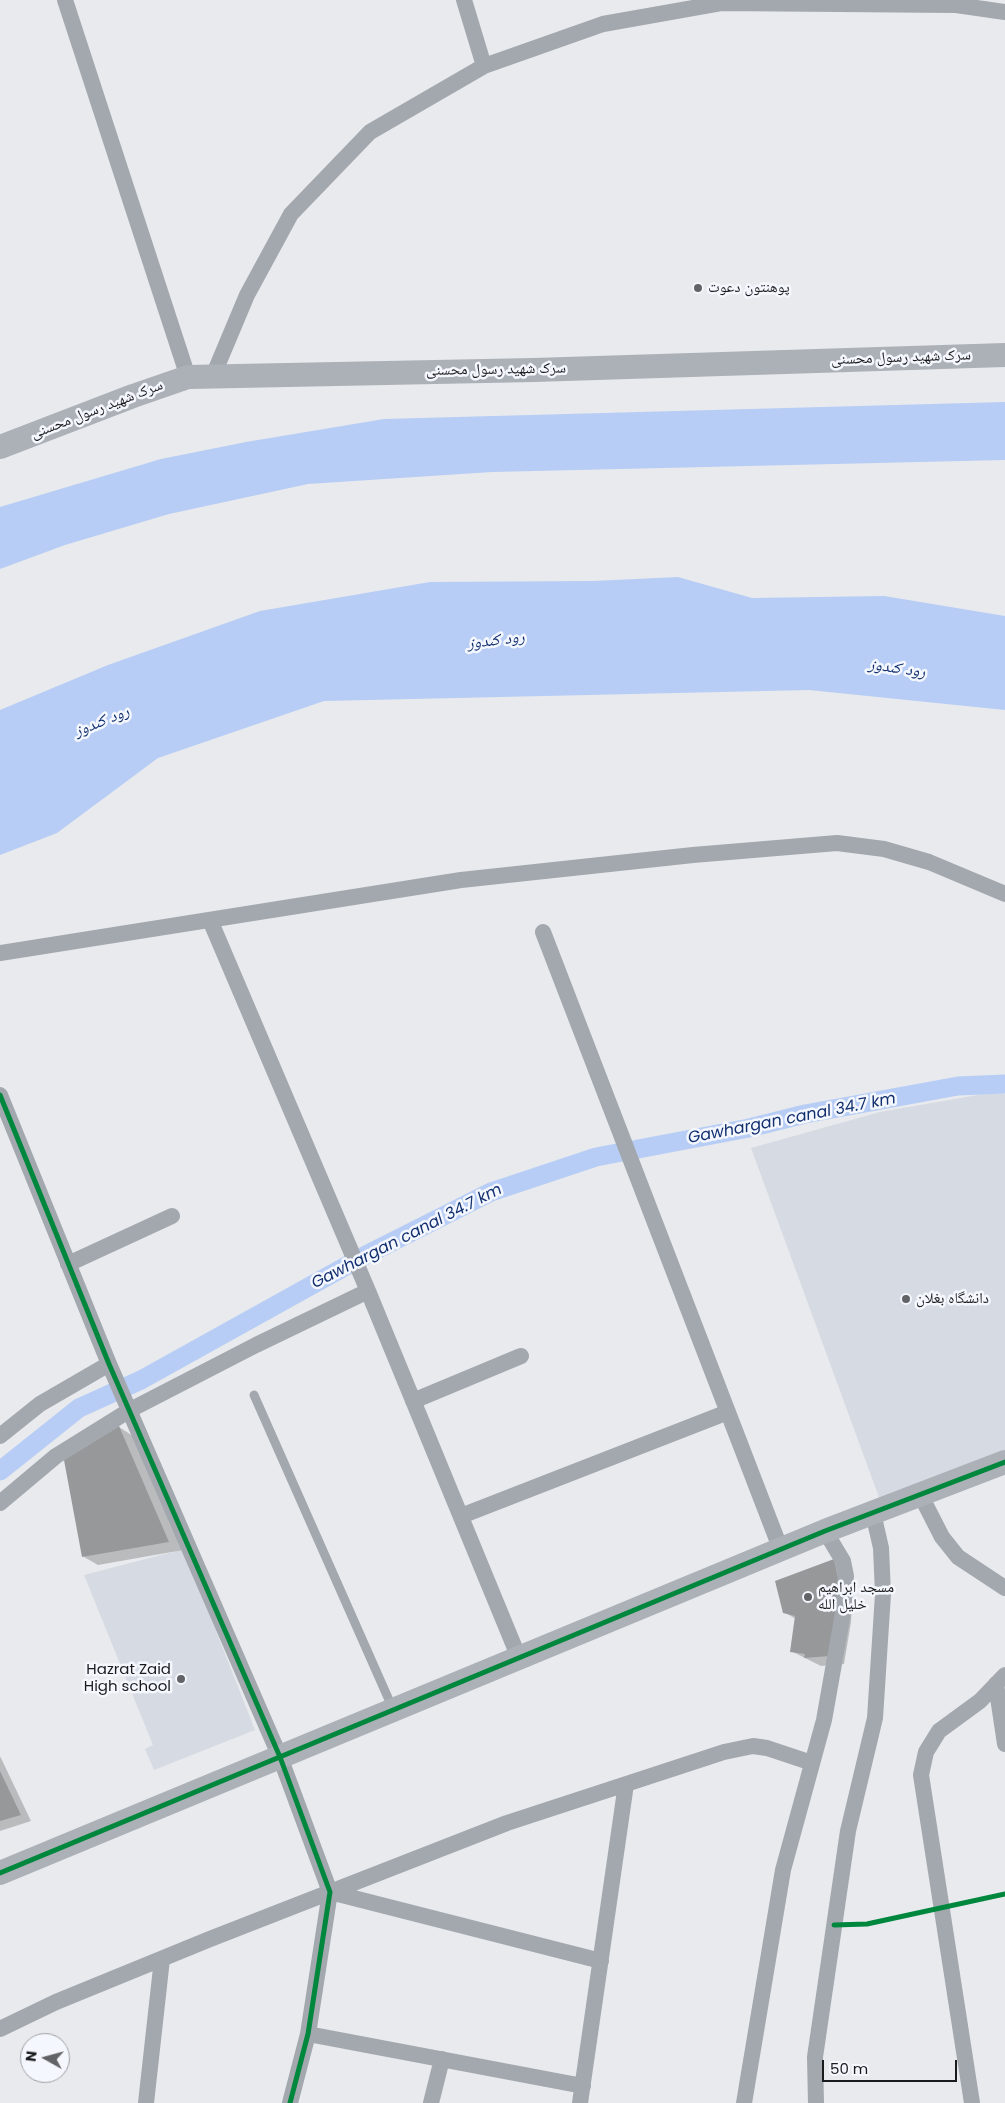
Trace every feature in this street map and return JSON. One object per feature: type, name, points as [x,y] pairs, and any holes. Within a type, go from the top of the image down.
[{"type":"street","points":[[65,0],[188,377]]},
{"type":"street","points":[[464,0],[484,66]]},
{"type":"street","points":[[213,376],[247,295],[291,214],[370,132],[484,66],[603,24],[721,3],[956,2],[1005,12]]},
{"type":"street","name":"سرک شهید رسول محسنی","points":[[0,447],[188,377],[534,370],[1005,355]]},
{"type":"street","points":[[0,953],[461,880],[693,855],[837,843],[884,850],[929,862],[1005,894]]},
{"type":"street","points":[[210,920],[340,1224],[519,1658]]},
{"type":"street","points":[[543,932],[781,1550]]},
{"type":"street","points":[[0,1095],[110,1364],[280,1757],[330,1892],[308,2034],[290,2103]]},
{"type":"street","points":[[68,1264],[172,1216]]},
{"type":"street","points":[[0,1503],[56,1456],[130,1410],[256,1345],[368,1291]]},
{"type":"street","points":[[413,1401],[521,1356]]},
{"type":"street","points":[[0,1436],[40,1404],[110,1364]]},
{"type":"street","points":[[461,1516],[728,1412]]},
{"type":"street","points":[[0,1873],[825,1531],[1005,1462]]},
{"type":"street","points":[[920,1494],[942,1536],[958,1557],[1005,1588]]},
{"type":"street","points":[[816,2103],[815,2057],[848,1831],[875,1718],[883,1594],[881,1548],[872,1513]]},
{"type":"street","points":[[744,2103],[783,1870],[828,1701],[843,1613],[846,1576],[843,1561],[825,1531]]},
{"type":"street","points":[[1000,1680],[1005,1744]]},
{"type":"street","points":[[972,2103],[921,1775],[926,1752],[939,1731],[980,1701],[1000,1680]]},
{"type":"street","points":[[0,2029],[56,2002],[330,1892],[507,1824],[626,1784],[739,1748],[753,1746],[767,1748],[812,1763]]},
{"type":"street","points":[[580,2103],[626,1784]]},
{"type":"street","points":[[330,1892],[601,1961]]},
{"type":"street","points":[[146,2103],[162,1958]]},
{"type":"street","points":[[308,2034],[583,2086]]},
{"type":"street","points":[[431,2103],[442,2059]]},
{"type":"lane","points":[[254,1395],[394,1711]]},
{"type":"shaded area","name":"دانشگاه بغلان","points":[[989,1093],[1005,1094],[1005,1451],[880,1500],[751,1148],[880,1112]]},
{"type":"shaded area","name":"Hazrat Zaid High school","points":[[184,1549],[255,1730],[154,1770],[145,1749],[153,1745],[84,1575]]},
{"type":"water","points":[[1005,402],[1005,460],[492,472],[308,484],[169,514],[65,545],[0,569],[0,507],[161,459],[246,442],[384,419]]},
{"type":"water","name":"رود کندوز","points":[[678,577],[752,598],[884,596],[1005,616],[1005,710],[809,690],[324,701],[158,758],[57,833],[0,855],[0,710],[108,665],[260,611],[430,582],[593,581]]},
{"type":"building","points":[[119,1426],[169,1542],[82,1557],[64,1460]]},
{"type":"building","name":"مسجد ابراهیم خلیل الله","points":[[834,1559],[838,1578],[837,1613],[830,1656],[804,1658],[805,1654],[790,1652],[795,1616],[783,1613],[775,1581]]},
{"type":"building","points":[[0,1771],[21,1815],[0,1821]]},
{"type":"waterway","name":"Gawhargan canal 34.7 km","points":[[0,1471],[79,1408],[141,1380],[366,1255],[491,1192],[596,1157],[749,1128],[805,1114],[958,1086],[1005,1084]]},
{"type":"cycle path","points":[[0,1095],[109,1364],[280,1757],[330,1892],[308,2034],[290,2103]]},
{"type":"cycle path","points":[[0,1873],[825,1531],[1005,1462]]},
{"type":"cycle path","points":[[834,1925],[867,1924],[1005,1894]]},
{"type":"place","name":"پوهنتون دعوت","points":[[698,288]]},
{"type":"place","name":"دانشگاه بغلان","points":[[906,1299]]},
{"type":"place","name":"مسجد ابراهیم خلیل الله","points":[[808,1597]]},
{"type":"place","name":"Hazrat Zaid High school","points":[[181,1679]]}]
